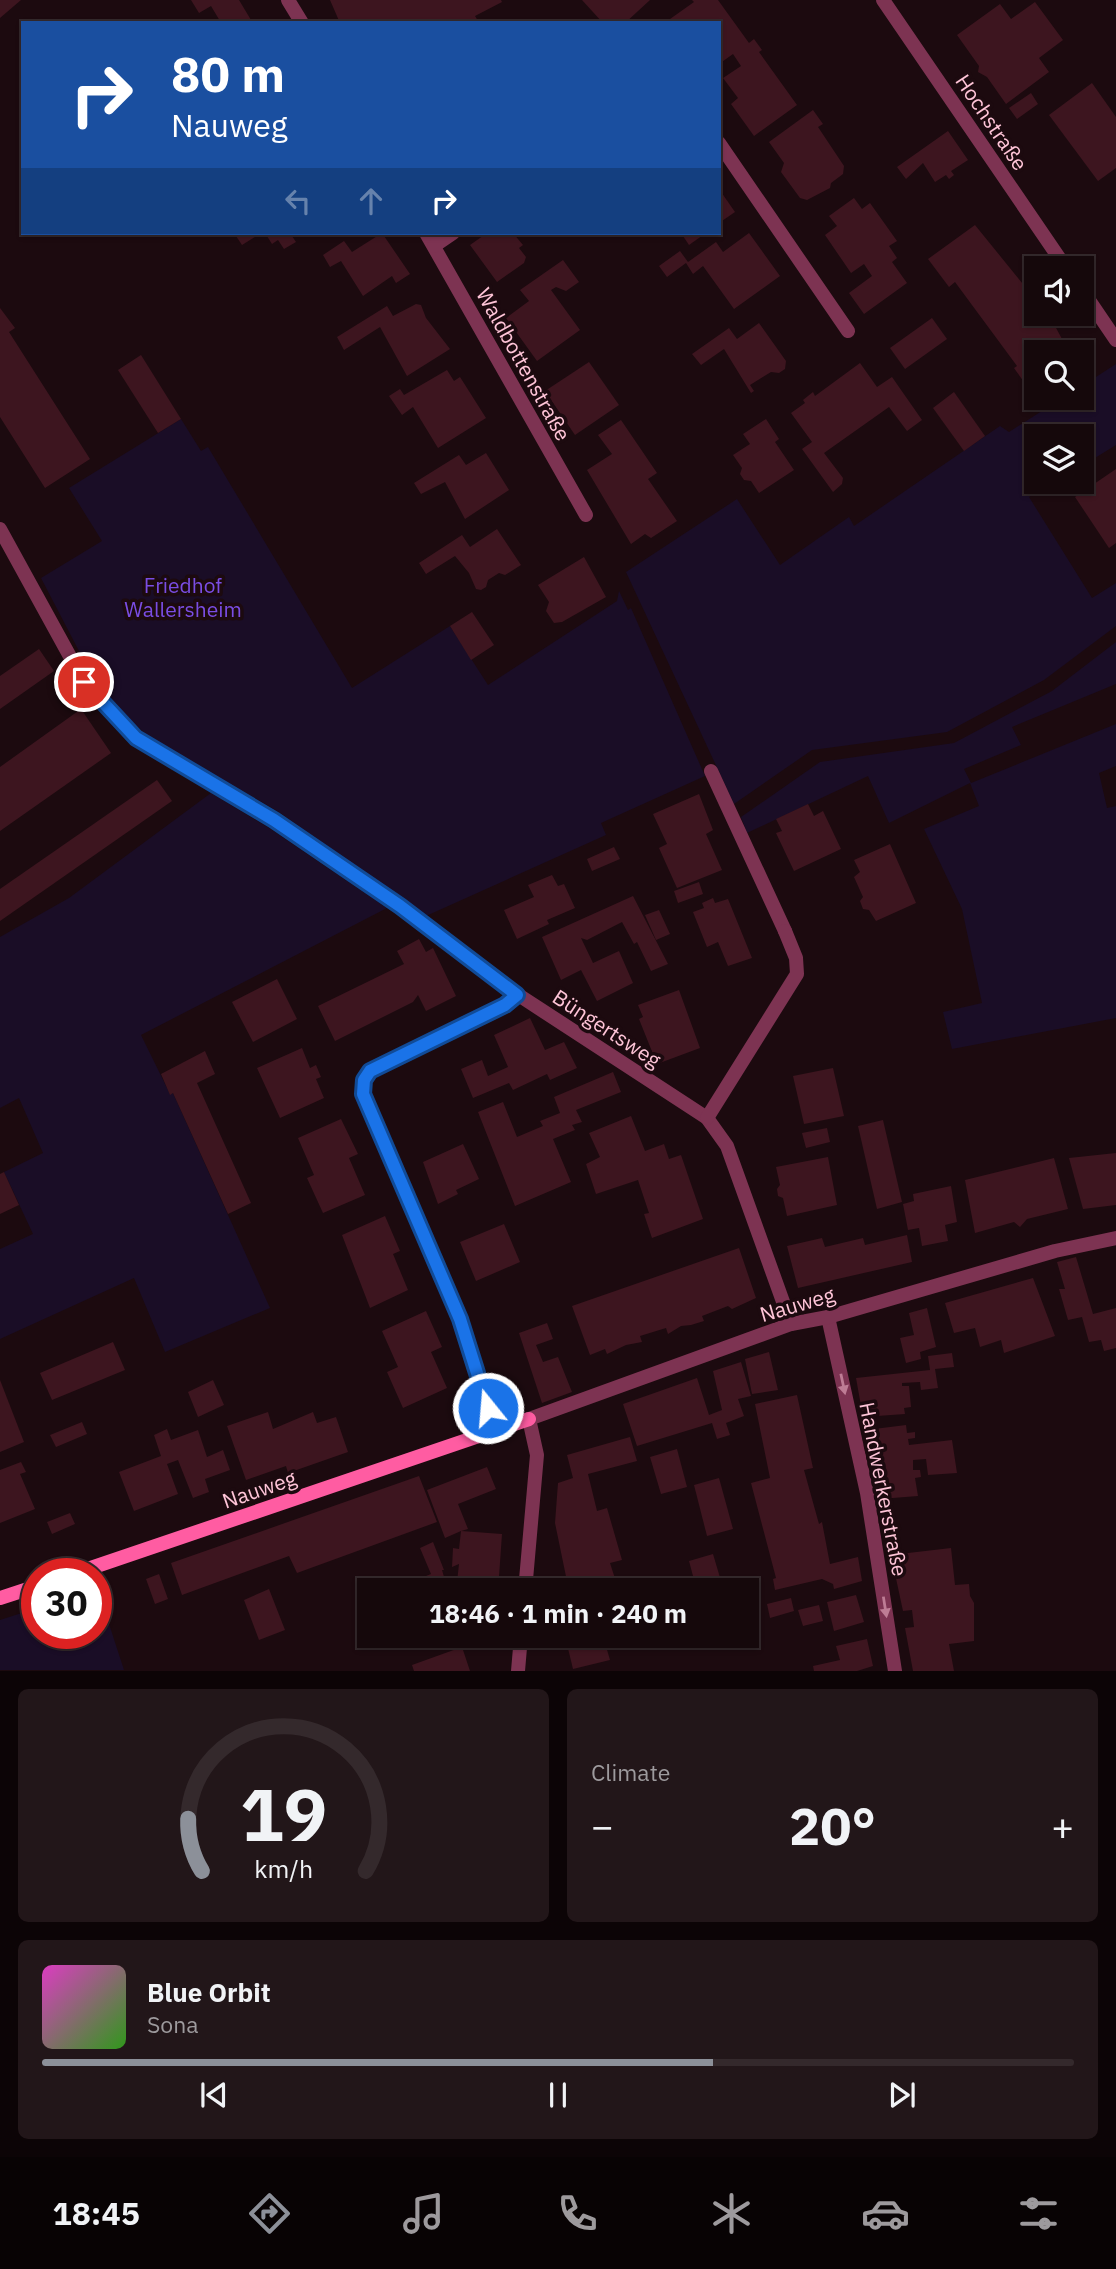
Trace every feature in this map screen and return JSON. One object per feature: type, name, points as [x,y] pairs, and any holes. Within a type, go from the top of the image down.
[{"type":"street","points":[[288,0],[301,21]]},
{"type":"street","name":"Hochstraße","points":[[883,0],[1058,256]]},
{"type":"street","points":[[721,146],[848,331]]},
{"type":"street","name":"Waldbottenstraße","points":[[427,235],[586,515]]},
{"type":"street","points":[[434,246],[450,235]]},
{"type":"street","points":[[1094,308],[1116,340]]},
{"type":"street","name":"Büngertsweg","points":[[0,529],[84,682],[136,738],[274,820],[400,906],[517,995],[707,1118],[727,1146],[791,1324]]},
{"type":"street","points":[[707,1118],[797,974],[796,958],[785,931],[710,771]]},
{"type":"street","points":[[495,1430],[460,1319],[363,1094],[364,1080],[370,1071],[505,1005],[517,995]]},
{"type":"street","name":"Nauweg","points":[[112,1561],[529,1419],[791,1324],[828,1317],[1055,1251],[1116,1238]]},
{"type":"street","name":"Handwerkerstraße","points":[[828,1317],[867,1493],[895,1671]]},
{"type":"street","points":[[526,1578],[537,1455],[529,1419]]},
{"type":"street","points":[[0,1598],[21,1591]]},
{"type":"street","points":[[518,1671],[520,1648]]},
{"type":"green space","points":[[1116,364],[1116,445],[1094,459],[1094,424],[1024,424],[1024,494],[1034,494],[1029,497],[1092,598],[1116,583],[1116,626],[1044,680],[947,732],[812,750],[734,804],[626,572],[737,499],[780,565],[849,517],[854,526],[1000,426],[1009,432],[1044,410],[1094,410],[1094,378]]},
{"type":"green space","name":"Friedhof Wallersheim","points":[[181,419],[201,451],[208,447],[352,688],[450,626],[488,685],[617,601],[619,591],[628,610],[631,608],[705,776],[601,823],[606,835],[426,916],[279,812],[149,737],[114,704],[92,676],[41,578],[102,541],[69,488]]},
{"type":"green space","points":[[1116,642],[1116,684],[1012,727],[1021,745],[964,769],[971,783],[1116,724],[1116,766],[1099,773],[1107,808],[1116,806],[1116,1018],[952,1049],[943,1012],[982,1003],[962,909],[924,829],[979,806],[970,783],[889,823],[868,776],[747,833],[741,817],[820,762],[954,743],[1052,691]]},
{"type":"green space","points":[[211,793],[269,828],[387,908],[141,1035],[170,1094],[173,1093],[270,1308],[165,1352],[134,1278],[0,1339],[0,1249],[33,1234],[4,1172],[43,1153],[19,1098],[0,1108],[0,937],[69,898]]},
{"type":"green space","points":[[21,1613],[21,1649],[112,1649],[112,1633],[124,1670],[0,1670],[0,1620]]},
{"type":"building","points":[[0,0],[21,0],[0,18]]},
{"type":"building","points":[[191,0],[239,0],[251,20],[220,21],[211,6],[199,13]]},
{"type":"building","points":[[330,0],[502,2],[475,16],[478,21],[339,21]]},
{"type":"building","points":[[582,0],[650,0],[627,21],[601,21]]},
{"type":"building","points":[[692,0],[718,0],[749,43],[754,39],[762,50],[759,52],[797,105],[754,136],[731,104],[738,98],[723,78],[741,66],[733,54],[721,63],[721,21],[670,19],[694,2]]},
{"type":"building","points":[[1035,2],[1063,40],[1039,58],[1049,72],[1006,104],[987,77],[978,72],[979,66],[957,35],[1000,4],[1011,19]]},
{"type":"building","points":[[1092,83],[1116,117],[1116,168],[1098,181],[1049,115]]},
{"type":"building","points":[[1031,93],[1038,104],[1017,119],[1009,108]]},
{"type":"building","points":[[813,110],[823,124],[818,127],[844,166],[843,174],[831,183],[830,188],[807,200],[800,198],[781,172],[784,163],[769,142]]},
{"type":"building","points":[[948,131],[968,160],[951,171],[954,175],[949,179],[946,175],[935,182],[923,163],[906,179],[897,167]]},
{"type":"building","points":[[721,192],[735,212],[721,222]]},
{"type":"building","points":[[854,198],[862,209],[870,203],[897,241],[889,246],[897,258],[892,262],[907,283],[864,314],[849,293],[872,276],[864,264],[851,273],[825,235],[837,226],[829,216]]},
{"type":"building","points":[[975,225],[1024,285],[1024,326],[1055,326],[1063,340],[1024,340],[1024,382],[1014,368],[1017,366],[955,282],[949,287],[928,259]]},
{"type":"building","points":[[749,233],[780,276],[734,309],[703,266],[693,274],[686,263],[667,277],[659,266],[680,251],[688,262],[716,242],[723,252]]},
{"type":"building","points":[[235,235],[258,235],[242,245]]},
{"type":"building","points":[[266,235],[291,235],[296,242],[284,249],[278,240],[272,244]]},
{"type":"building","points":[[379,235],[383,235],[410,274],[396,283],[392,276],[363,296],[341,261],[330,267],[323,255],[344,241],[352,252]]},
{"type":"building","points":[[484,235],[515,235],[523,245],[519,248],[526,257],[524,263],[497,282],[470,245]]},
{"type":"building","points":[[682,235],[703,235],[689,245]]},
{"type":"building","points":[[563,260],[579,282],[566,291],[556,287],[551,290],[580,330],[537,361],[506,318],[529,301],[520,290]]},
{"type":"building","points":[[416,304],[421,305],[426,318],[450,349],[407,376],[380,327],[344,350],[337,337],[387,306],[393,316]]},
{"type":"building","points":[[0,308],[15,328],[9,332],[90,459],[45,488],[0,417]]},
{"type":"building","points":[[932,318],[947,339],[905,369],[890,348]]},
{"type":"building","points":[[759,323],[786,361],[785,369],[779,373],[771,372],[750,385],[754,391],[751,393],[724,349],[701,365],[692,354],[729,328],[737,339]]},
{"type":"building","points":[[141,355],[181,419],[158,433],[118,370]]},
{"type":"building","points":[[589,362],[619,405],[575,435],[545,391]]},
{"type":"building","points":[[860,363],[877,387],[892,377],[922,420],[907,431],[889,407],[824,453],[843,478],[842,484],[833,492],[802,449],[812,442],[791,413],[805,403],[803,400],[813,392],[815,396]]},
{"type":"building","points":[[447,370],[454,381],[460,377],[486,418],[438,448],[413,407],[402,415],[389,396],[400,389],[404,395]]},
{"type":"building","points":[[954,392],[985,436],[964,451],[933,408]]},
{"type":"building","points":[[766,419],[779,439],[775,442],[794,470],[759,493],[751,481],[744,480],[740,474],[742,468],[733,455],[750,444],[743,434]]},
{"type":"building","points":[[621,420],[657,473],[648,479],[677,521],[651,538],[645,534],[631,544],[587,470],[612,454],[598,435]]},
{"type":"building","points":[[486,453],[509,490],[465,519],[445,482],[421,494],[414,483],[459,455],[466,465]]},
{"type":"building","points":[[1116,469],[1116,543],[1109,548],[1075,497],[1079,494],[1094,494],[1094,484]]},
{"type":"building","points":[[497,529],[521,565],[505,575],[499,573],[488,580],[486,587],[481,590],[476,589],[469,573],[455,556],[426,574],[419,563],[462,535],[470,547]]},
{"type":"building","points":[[584,557],[606,597],[562,622],[554,623],[546,611],[549,602],[538,585]]},
{"type":"building","points":[[472,612],[494,645],[471,660],[450,626]]},
{"type":"building","points":[[39,649],[54,671],[0,709],[0,676]]},
{"type":"building","points":[[81,709],[111,753],[0,831],[0,767]]},
{"type":"building","points":[[157,780],[172,801],[0,921],[0,889]]},
{"type":"building","points":[[699,794],[713,830],[706,834],[722,870],[677,888],[659,848],[667,844],[653,814]]},
{"type":"building","points":[[808,804],[814,816],[823,811],[841,849],[794,871],[776,833],[782,831],[776,819]]},
{"type":"building","points":[[890,844],[916,903],[876,921],[869,910],[863,909],[860,901],[863,897],[854,877],[860,872],[854,860]]},
{"type":"building","points":[[614,847],[620,859],[592,871],[587,859]]},
{"type":"building","points":[[552,875],[558,886],[564,884],[575,908],[547,920],[549,924],[517,939],[504,910],[534,897],[528,885]]},
{"type":"building","points":[[699,882],[703,894],[678,903],[674,891]]},
{"type":"building","points":[[633,896],[668,964],[651,971],[637,942],[634,944],[622,922],[587,940],[581,938],[593,963],[619,951],[633,983],[597,1001],[581,970],[561,980],[542,937]]},
{"type":"building","points":[[713,898],[715,903],[728,899],[752,958],[728,966],[718,942],[707,947],[693,912],[704,908],[702,903]]},
{"type":"building","points":[[659,910],[670,934],[656,940],[645,915]]},
{"type":"building","points":[[419,939],[426,952],[433,948],[456,996],[426,1011],[418,995],[413,1002],[335,1041],[318,1006],[404,964],[397,951]]},
{"type":"building","points":[[277,979],[297,1019],[253,1042],[232,1002]]},
{"type":"building","points":[[679,990],[700,1048],[657,1064],[639,1019],[643,1017],[638,1005]]},
{"type":"building","points":[[530,1018],[545,1050],[564,1042],[577,1068],[550,1080],[547,1074],[513,1090],[509,1083],[473,1098],[461,1069],[482,1060],[488,1076],[508,1067],[494,1035]]},
{"type":"building","points":[[302,1048],[310,1068],[316,1065],[321,1077],[316,1079],[324,1098],[280,1118],[257,1068]]},
{"type":"building","points":[[205,1051],[215,1074],[197,1083],[251,1203],[228,1214],[173,1093],[170,1095],[161,1074]]},
{"type":"building","points":[[833,1068],[844,1116],[804,1124],[793,1076]]},
{"type":"building","points":[[613,1072],[621,1092],[576,1110],[582,1122],[572,1125],[575,1130],[553,1139],[571,1182],[515,1206],[478,1112],[503,1102],[517,1137],[543,1126],[540,1121],[560,1113],[554,1097]]},
{"type":"building","points":[[631,1116],[645,1151],[664,1144],[669,1159],[681,1155],[703,1219],[652,1238],[644,1214],[649,1213],[638,1180],[596,1194],[586,1164],[600,1157],[589,1133]]},
{"type":"building","points":[[341,1119],[358,1154],[349,1158],[365,1195],[323,1213],[307,1178],[314,1175],[298,1138]]},
{"type":"building","points":[[883,1120],[902,1202],[877,1209],[858,1126]]},
{"type":"building","points":[[827,1128],[830,1142],[806,1148],[802,1133]]},
{"type":"building","points":[[463,1144],[479,1179],[456,1190],[458,1194],[438,1204],[423,1162]]},
{"type":"building","points":[[1116,1153],[1116,1205],[1083,1209],[1069,1158]]},
{"type":"building","points":[[828,1157],[837,1205],[787,1216],[783,1198],[778,1196],[777,1189],[780,1185],[776,1167]]},
{"type":"building","points":[[1054,1158],[1068,1209],[1027,1219],[1020,1227],[1014,1222],[975,1233],[965,1180]]},
{"type":"building","points":[[4,1172],[19,1205],[0,1214],[0,1174]]},
{"type":"building","points":[[951,1186],[957,1222],[945,1225],[948,1241],[922,1246],[919,1228],[908,1230],[903,1204],[914,1201],[913,1194]]},
{"type":"building","points":[[385,1216],[400,1251],[393,1254],[408,1290],[370,1308],[342,1235]]},
{"type":"building","points":[[504,1224],[520,1262],[476,1281],[460,1242]]},
{"type":"building","points":[[907,1235],[912,1262],[798,1288],[787,1246],[822,1238],[825,1247],[863,1238],[865,1245]]},
{"type":"building","points":[[739,1248],[756,1298],[732,1309],[728,1306],[702,1316],[704,1321],[681,1326],[668,1334],[666,1328],[640,1336],[642,1342],[626,1345],[607,1354],[605,1349],[590,1355],[572,1306]]},
{"type":"building","points":[[1076,1257],[1093,1314],[1116,1308],[1116,1348],[1104,1351],[1101,1340],[1089,1342],[1082,1317],[1068,1320],[1059,1289],[1065,1289],[1057,1262]]},
{"type":"building","points":[[1033,1278],[1055,1336],[1004,1353],[1001,1340],[980,1347],[975,1328],[954,1333],[945,1303]]},
{"type":"building","points":[[927,1308],[936,1347],[920,1352],[921,1359],[906,1363],[900,1338],[914,1335],[909,1313]]},
{"type":"building","points":[[426,1311],[442,1347],[431,1352],[447,1388],[403,1408],[387,1372],[398,1367],[382,1331]]},
{"type":"building","points":[[547,1323],[553,1339],[536,1345],[543,1362],[558,1357],[572,1392],[542,1403],[519,1333]]},
{"type":"building","points":[[113,1342],[125,1370],[52,1400],[40,1373]]},
{"type":"building","points":[[769,1352],[778,1390],[752,1394],[745,1359]]},
{"type":"building","points":[[952,1353],[954,1367],[935,1369],[938,1388],[921,1390],[920,1382],[902,1383],[902,1386],[909,1386],[911,1407],[904,1408],[905,1414],[863,1417],[856,1378],[930,1370],[928,1356]]},
{"type":"building","points":[[741,1362],[751,1396],[738,1399],[744,1416],[726,1423],[730,1435],[717,1439],[712,1423],[637,1446],[623,1404],[697,1378],[709,1415],[722,1410],[713,1371]]},
{"type":"building","points":[[0,1380],[24,1442],[0,1452]]},
{"type":"building","points":[[213,1380],[224,1405],[198,1417],[188,1392]]},
{"type":"building","points":[[797,1395],[813,1468],[804,1470],[819,1524],[822,1522],[830,1564],[858,1557],[862,1581],[834,1589],[833,1584],[822,1579],[775,1590],[773,1579],[776,1578],[751,1483],[770,1478],[755,1404]]},
{"type":"building","points":[[268,1412],[273,1429],[313,1412],[317,1423],[336,1417],[348,1452],[288,1473],[286,1466],[246,1480],[227,1426]]},
{"type":"building","points":[[82,1422],[87,1434],[56,1447],[50,1435]]},
{"type":"building","points":[[906,1425],[907,1433],[915,1432],[915,1438],[908,1439],[909,1445],[952,1440],[957,1473],[928,1475],[926,1459],[913,1460],[913,1470],[920,1470],[921,1477],[915,1478],[918,1496],[880,1499],[866,1430]]},
{"type":"building","points":[[167,1429],[171,1440],[198,1430],[207,1457],[223,1450],[230,1470],[205,1479],[209,1492],[193,1498],[178,1460],[167,1464],[178,1494],[134,1511],[119,1472],[161,1456],[154,1435]]},
{"type":"building","points":[[630,1437],[637,1461],[588,1474],[597,1511],[607,1508],[622,1560],[610,1563],[615,1578],[566,1578],[555,1523],[558,1483],[573,1478],[567,1455]]},
{"type":"building","points":[[677,1449],[687,1487],[661,1494],[650,1457]]},
{"type":"building","points":[[21,1462],[26,1472],[20,1474],[35,1509],[0,1523],[0,1470]]},
{"type":"building","points":[[487,1467],[496,1489],[458,1504],[468,1529],[445,1538],[427,1490]]},
{"type":"building","points":[[419,1476],[437,1522],[297,1573],[289,1556],[182,1595],[171,1563]]},
{"type":"building","points":[[719,1478],[733,1529],[707,1536],[694,1485]]},
{"type":"building","points":[[70,1513],[75,1524],[52,1534],[47,1522]]},
{"type":"building","points":[[461,1531],[502,1534],[499,1578],[457,1578],[459,1564],[452,1567],[453,1548],[459,1549]]},
{"type":"building","points":[[433,1542],[444,1577],[421,1578],[431,1574],[420,1548]]},
{"type":"building","points":[[951,1548],[955,1585],[969,1584],[974,1603],[974,1641],[949,1644],[954,1671],[913,1671],[905,1628],[914,1627],[912,1610],[903,1611],[891,1555]]},
{"type":"building","points":[[713,1554],[720,1578],[694,1578],[689,1561]]},
{"type":"building","points":[[159,1574],[168,1599],[155,1604],[146,1579]]},
{"type":"building","points":[[269,1589],[285,1630],[259,1640],[244,1600]]},
{"type":"building","points":[[856,1595],[864,1622],[834,1631],[827,1602]]},
{"type":"building","points":[[791,1598],[794,1611],[770,1618],[767,1604]]},
{"type":"building","points":[[819,1605],[823,1621],[803,1626],[798,1610]]},
{"type":"building","points":[[867,1639],[873,1666],[857,1671],[814,1671],[813,1666],[840,1660],[836,1646]]},
{"type":"building","points":[[462,1648],[470,1671],[414,1671],[412,1665]]},
{"type":"building","points":[[568,1648],[606,1648],[610,1660],[573,1669]]},
{"type":"route","points":[[84,682],[118,722],[136,738],[274,820],[400,906],[517,995],[505,1005],[370,1071],[364,1080],[363,1094],[460,1319],[488,1408]]}]
